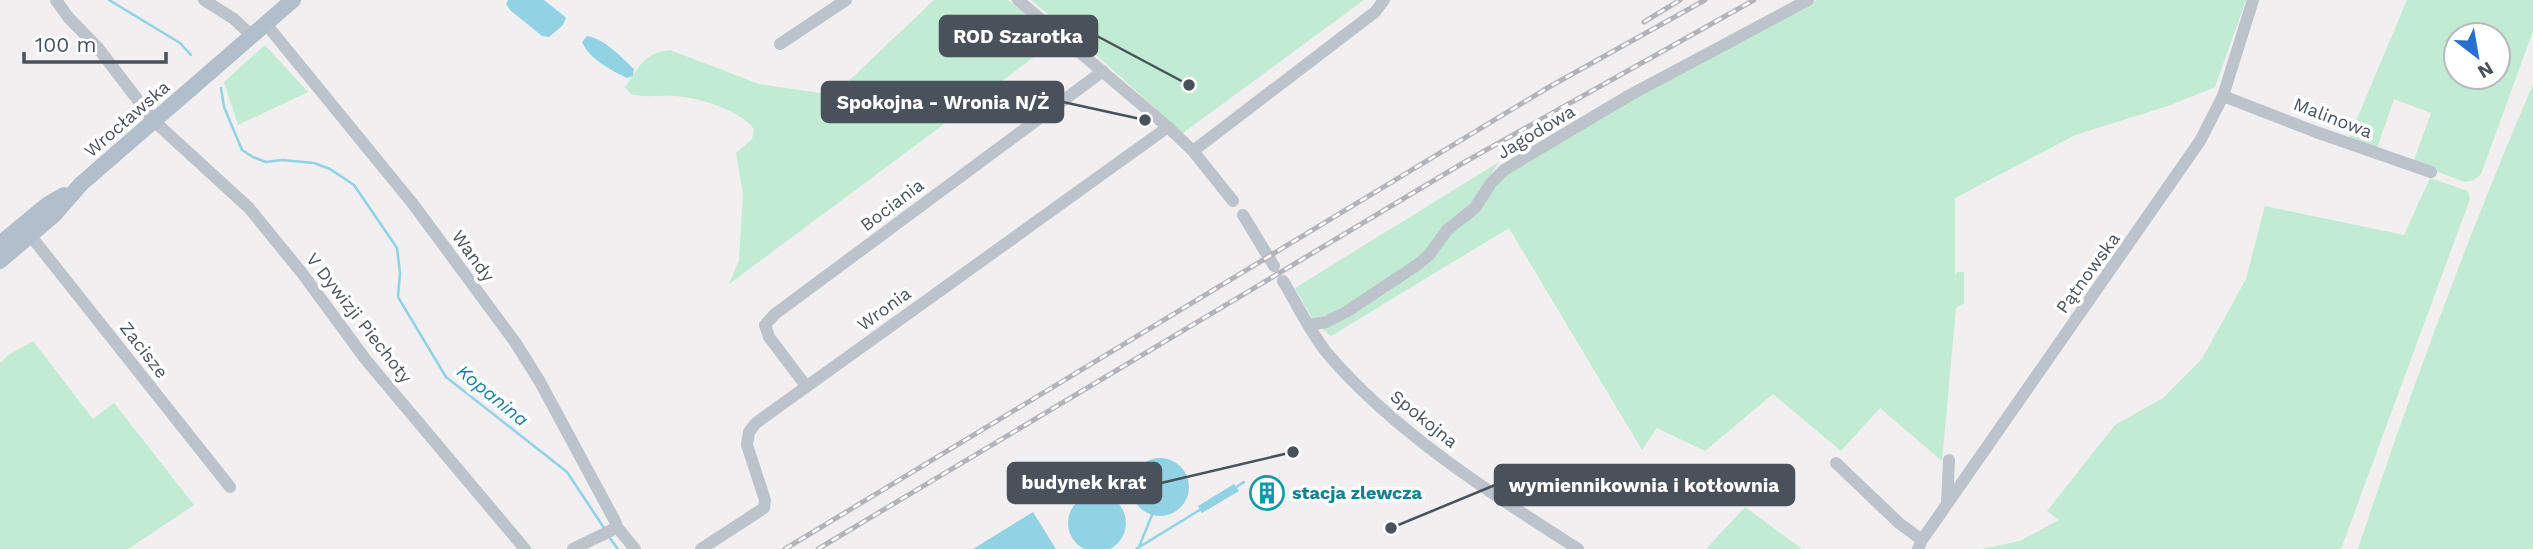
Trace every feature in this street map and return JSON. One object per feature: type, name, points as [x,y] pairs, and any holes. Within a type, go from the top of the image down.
[{"type":"main road","name":"Wrocławska","points":[[0,261],[54,215],[81,184],[293,0]]},
{"type":"main road","name":"Wrocławska","points":[[0,244],[47,205],[81,184]]},
{"type":"street","name":"V Dywizji Piechoty","points":[[56,0],[68,17],[98,48],[154,121],[249,208],[302,273],[366,360],[526,549]]},
{"type":"street","points":[[204,0],[234,19],[252,36]]},
{"type":"street","points":[[780,44],[846,0]]},
{"type":"street","points":[[1018,0],[1168,127],[1193,151],[1233,201]]},
{"type":"street","points":[[1193,151],[1375,12],[1384,0]]},
{"type":"street","name":"Jagodowa","points":[[1309,325],[1326,322],[1346,312],[1417,265],[1429,255],[1447,230],[1475,208],[1491,183],[1504,170],[1630,95],[1808,0]]},
{"type":"street","name":"Pątnowska","points":[[1920,544],[2189,159],[2223,96],[2253,0]]},
{"type":"street","name":"Wandy","points":[[266,24],[413,204],[515,342],[615,519],[614,528],[635,549]]},
{"type":"street","name":"Bociania","points":[[806,386],[769,337],[765,325],[786,306],[1102,71]]},
{"type":"street","name":"Malinowa","points":[[2223,96],[2431,173]]},
{"type":"street","name":"Wronia","points":[[701,549],[764,508],[765,500],[746,438],[756,423],[1168,127]]},
{"type":"street","points":[[1242,215],[1274,266]]},
{"type":"street","name":"Zacisze","points":[[30,235],[230,487]]},
{"type":"street","name":"Spokojna","points":[[1283,281],[1326,352],[1384,411],[1489,492],[1578,549]]},
{"type":"street","points":[[1947,503],[1949,460]]},
{"type":"street","points":[[1836,463],[1920,544]]},
{"type":"street","points":[[573,549],[614,528]]},
{"type":"green space","points":[[934,0],[1008,0],[1057,40],[729,284],[739,260],[743,194],[736,153],[752,139],[754,129],[729,110],[706,102],[684,97],[631,94],[625,87],[639,67],[654,54],[670,50],[759,84],[834,95]]},
{"type":"green space","points":[[1031,0],[1364,0],[1183,133]]},
{"type":"green space","points":[[1817,0],[2246,0],[2215,87],[2171,105],[2075,135],[1955,198],[1955,277],[1957,272],[1964,272],[1964,303],[1956,308],[1942,461],[1880,408],[1841,451],[1773,394],[1705,451],[1657,428],[1642,450],[1509,228],[1331,336],[1321,328],[1334,323],[1453,230],[1505,175],[1691,65]]},
{"type":"green space","points":[[2407,0],[2533,0],[2533,31],[2512,89],[2512,21],[2442,21],[2442,91],[2511,91],[2481,174],[2474,180],[2465,182],[2413,163],[2431,113],[2394,99],[2377,148],[2348,140]]},
{"type":"green space","points":[[265,45],[308,92],[238,125],[224,82]]},
{"type":"green space","points":[[2533,84],[2533,549],[2358,549],[2441,315]]},
{"type":"green space","points":[[1499,162],[1472,203],[1427,250],[1375,290],[1327,315],[1312,318],[1295,288]]},
{"type":"green space","points":[[2430,178],[2468,191],[2470,199],[2341,549],[1981,549],[2020,541],[2059,520],[2047,511],[2115,425],[2163,398],[2202,359],[2246,279],[2265,206],[2404,235]]},
{"type":"green space","points":[[33,341],[93,419],[114,403],[194,505],[128,549],[0,549],[0,363]]},
{"type":"green space","points":[[1745,507],[1802,549],[1706,549]]},
{"type":"water","points":[[508,0],[544,0],[566,18],[563,25],[549,37],[542,36],[510,10],[506,4]]},
{"type":"water","points":[[587,36],[600,41],[618,54],[634,69],[633,76],[627,78],[595,59],[582,42]]},
{"type":"water","points":[[1154,458],[1166,458],[1181,466],[1189,481],[1189,493],[1181,508],[1166,516],[1154,516],[1139,508],[1131,493],[1131,481],[1139,466]]},
{"type":"water","points":[[1234,484],[1239,491],[1202,513],[1198,506]]},
{"type":"water","points":[[1091,494],[1103,494],[1118,502],[1126,517],[1126,529],[1118,544],[1103,552],[1091,552],[1076,544],[1068,529],[1068,517],[1076,502]]},
{"type":"water","points":[[1033,512],[1056,549],[973,549]]},
{"type":"waterway","name":"Kopanina","points":[[109,0],[180,43],[191,55]]},
{"type":"waterway","name":"Kopanina","points":[[221,88],[224,107],[242,150],[266,162],[282,160],[314,163],[330,169],[354,185],[397,248],[400,273],[398,297],[446,377],[567,472],[604,528]]},
{"type":"waterway","points":[[1235,488],[1244,482]]},
{"type":"waterway","points":[[1136,549],[1203,508]]},
{"type":"waterway","points":[[1139,547],[1152,515]]},
{"type":"waterway","name":"Kopanina","points":[[609,537],[618,549]]},
{"type":"railway","points":[[1644,22],[1680,0]]},
{"type":"railway","points":[[785,549],[1549,87],[1705,0]]},
{"type":"railway","points":[[818,549],[1463,163],[1754,0]]},
{"type":"place","name":"ROD Szarotka","points":[[1189,85]]},
{"type":"place","name":"Spokojna - Wronia N/Ż","points":[[1145,120]]},
{"type":"place","name":"budynek krat","points":[[1293,452]]},
{"type":"place","name":"stacja zlewcza","points":[[1267,493]]},
{"type":"place","name":"wymiennikownia i kotłownia","points":[[1391,528]]}]
